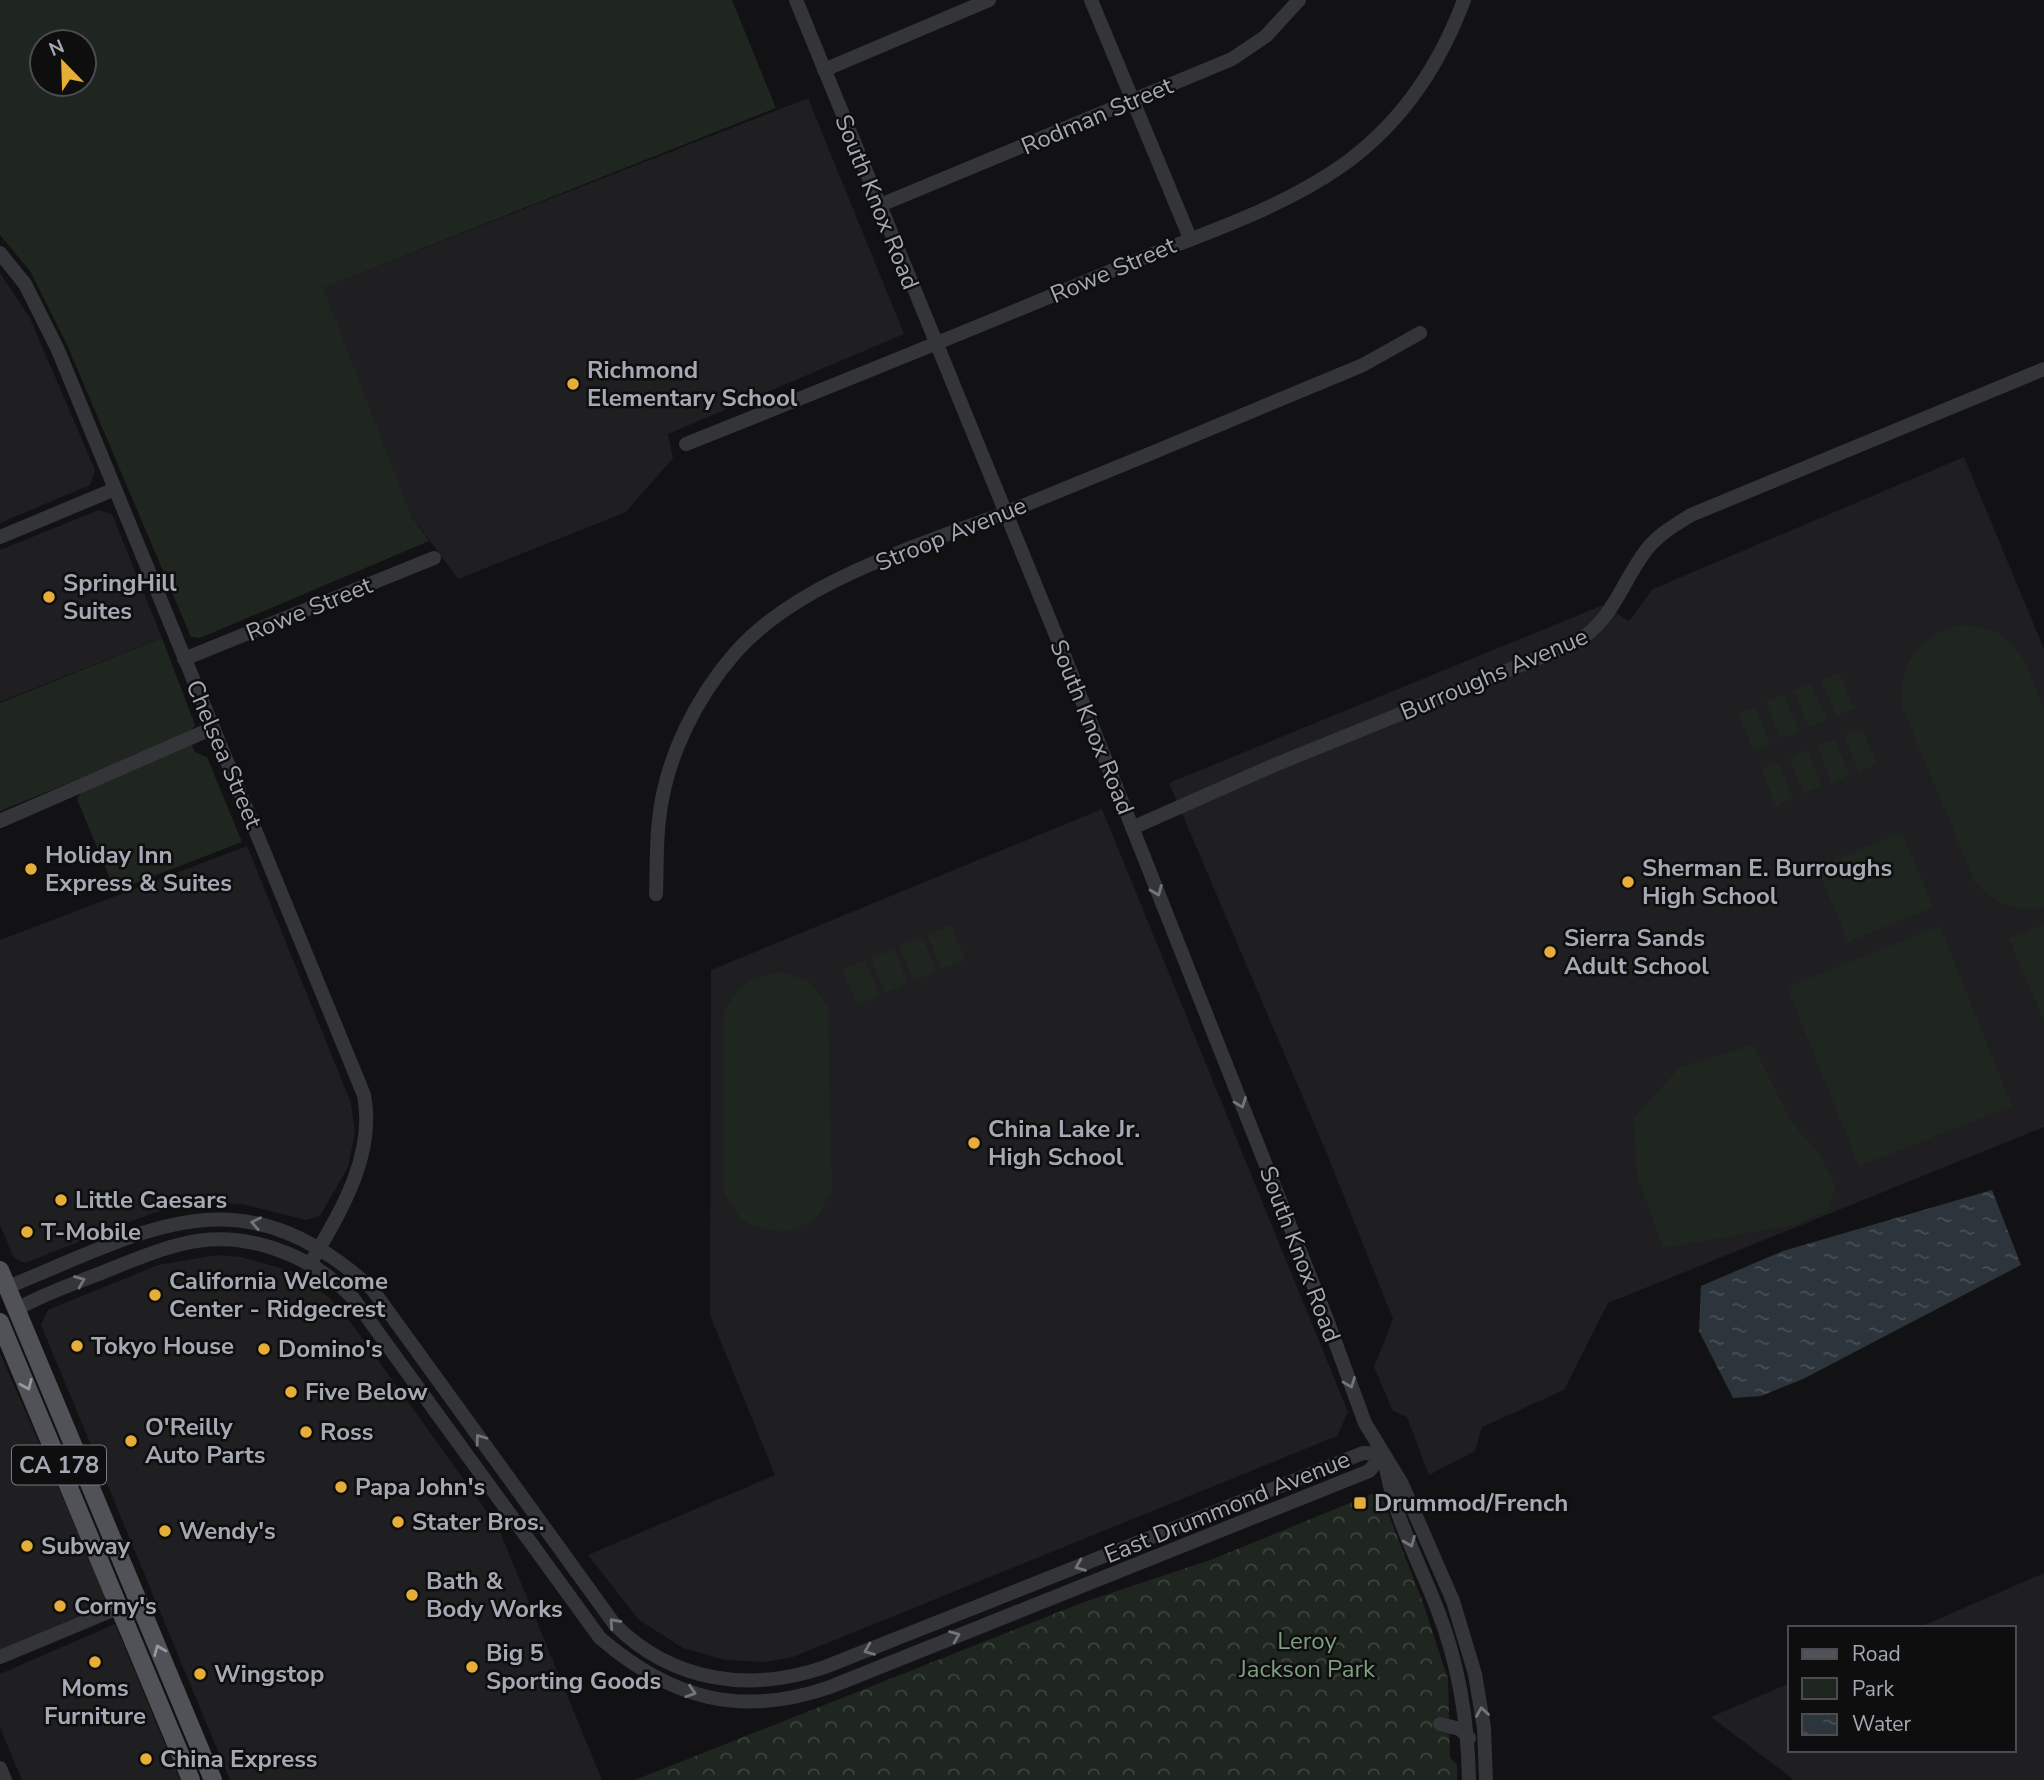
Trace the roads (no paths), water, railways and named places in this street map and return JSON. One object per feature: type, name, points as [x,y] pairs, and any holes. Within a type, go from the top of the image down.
[{"type":"main road","name":"CA 178","points":[[0,1270],[4,1289],[17,1309],[213,1780]]},
{"type":"main road","points":[[0,1316],[17,1309]]},
{"type":"main road","name":"CA 178","points":[[0,1322],[191,1780]]},
{"type":"street","name":"South Knox Road","points":[[796,0],[1132,828],[1326,1317],[1365,1423],[1402,1484],[1467,1641],[1484,1728],[1486,1780]]},
{"type":"street","points":[[824,70],[989,0]]},
{"type":"street","points":[[1091,0],[1190,238]]},
{"type":"street","name":"Rodman Street","points":[[878,206],[1232,59],[1266,36],[1298,0]]},
{"type":"street","name":"Rowe Street","points":[[686,444],[934,345],[1304,189],[1340,167],[1368,145],[1406,107],[1430,72],[1452,32],[1464,0]]},
{"type":"street","name":"Chelsea Street","points":[[0,253],[25,284],[46,324],[214,728],[366,1105],[363,1157],[310,1264]]},
{"type":"street","name":"Stroop Avenue","points":[[656,894],[659,820],[665,784],[684,733],[707,690],[734,655],[755,632],[780,613],[825,587],[1363,365],[1420,333]]},
{"type":"street","name":"Burroughs Avenue","points":[[1132,828],[1272,766],[1573,644],[1599,627],[1647,549],[1667,529],[1690,515],[2044,369]]},
{"type":"street","points":[[0,537],[115,489]]},
{"type":"street","name":"Rowe Street","points":[[184,659],[434,558]]},
{"type":"street","points":[[0,821],[214,728]]},
{"type":"street","name":"East Drummond Avenue","points":[[4,1289],[146,1232],[186,1221],[227,1219],[258,1223],[320,1247],[372,1289],[615,1625],[643,1650],[709,1678],[757,1682],[806,1674],[1363,1453],[1384,1454]]},
{"type":"street","name":"East Drummond Avenue","points":[[17,1309],[149,1254],[191,1242],[244,1241],[293,1255],[310,1264],[336,1281],[353,1298],[600,1638],[628,1662],[653,1678],[700,1696],[729,1701],[752,1703],[785,1699],[830,1686],[1369,1471],[1384,1454]]},
{"type":"street","points":[[1384,1454],[1388,1490],[1452,1648],[1466,1735],[1469,1780]]},
{"type":"street","points":[[0,1657],[120,1607]]},
{"type":"street","points":[[1440,1724],[1455,1727],[1466,1735],[1475,1749],[1475,1780]]},
{"type":"street","points":[[0,1768],[5,1780]]},
{"type":"water","points":[[1992,1190],[2021,1265],[1803,1379],[1761,1396],[1733,1398],[1699,1331],[1701,1286],[1783,1251]]},
{"type":"place","name":"Richmond Elementary School","points":[[573,384]]},
{"type":"place","name":"SpringHill Suites","points":[[49,597]]},
{"type":"place","name":"Holiday Inn Express & Suites","points":[[31,869]]},
{"type":"place","name":"Sherman E. Burroughs High School","points":[[1628,882]]},
{"type":"place","name":"Sierra Sands Adult School","points":[[1550,952]]},
{"type":"place","name":"China Lake Jr. High School","points":[[974,1143]]},
{"type":"place","name":"Little Caesars","points":[[61,1200]]},
{"type":"place","name":"T-Mobile","points":[[27,1232]]},
{"type":"place","name":"California Welcome Center - Ridgecrest","points":[[155,1295]]},
{"type":"place","name":"Tokyo House","points":[[77,1346]]},
{"type":"place","name":"Domino's","points":[[264,1349]]},
{"type":"place","name":"Five Below","points":[[291,1392]]},
{"type":"place","name":"Ross","points":[[306,1432]]},
{"type":"place","name":"O'Reilly Auto Parts","points":[[131,1441]]},
{"type":"place","name":"Papa John's","points":[[341,1487]]},
{"type":"place","name":"Drummod/French","points":[[1360,1503]]},
{"type":"place","name":"Stater Bros.","points":[[398,1522]]},
{"type":"place","name":"Wendy's","points":[[165,1531]]},
{"type":"place","name":"Subway","points":[[27,1546]]},
{"type":"place","name":"Bath & Body Works","points":[[412,1595]]},
{"type":"place","name":"Corny's","points":[[60,1606]]},
{"type":"place","name":"Moms Furniture","points":[[95,1662]]},
{"type":"place","name":"Big 5 Sporting Goods","points":[[472,1667]]},
{"type":"place","name":"Wingstop","points":[[200,1674]]},
{"type":"place","name":"China Express","points":[[146,1759]]},
{"type":"park label","name":"Leroy Jackson Park","points":[[1307,1655]]}]
